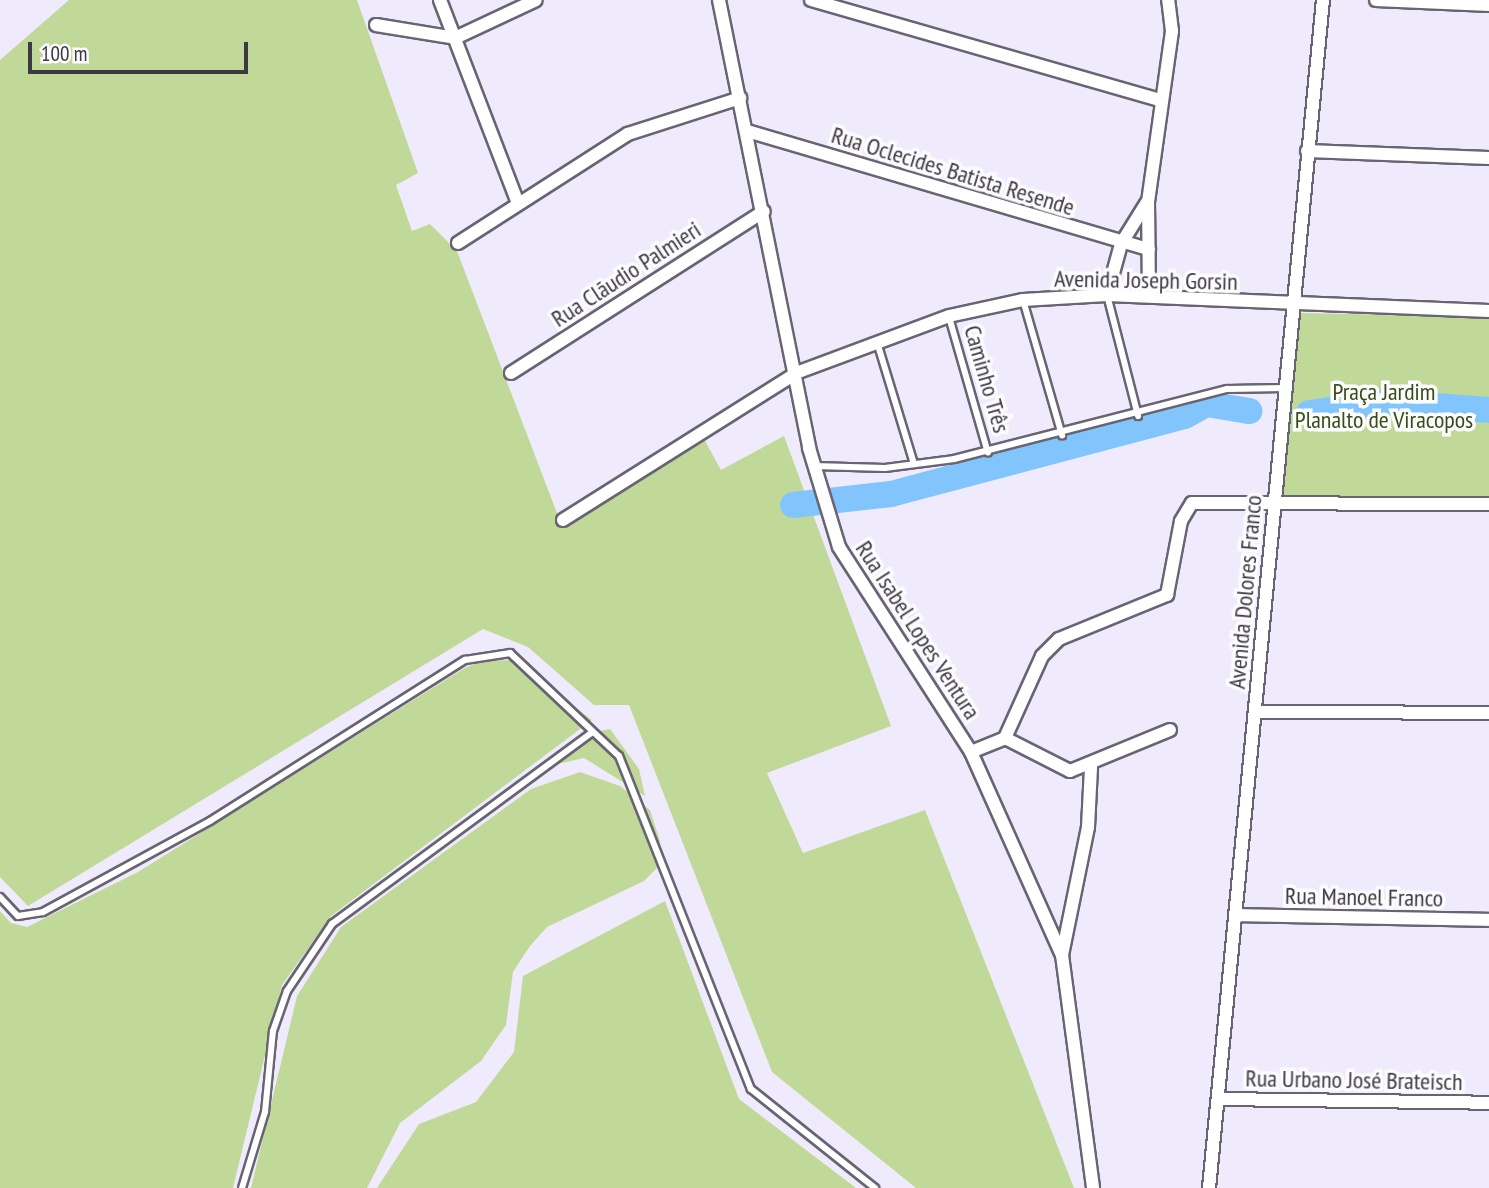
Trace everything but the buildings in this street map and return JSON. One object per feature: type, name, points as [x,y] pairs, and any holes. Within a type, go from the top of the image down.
[{"type":"street","points":[[440,0],[518,203]]},
{"type":"street","points":[[376,25],[455,38],[536,0]]},
{"type":"street","name":"Rua Isabel Lopes Ventura","points":[[719,0],[818,481],[853,575],[971,752],[1062,955],[1093,1188]]},
{"type":"street","points":[[811,0],[1157,99]]},
{"type":"street","points":[[1149,296],[1147,202],[1157,99],[1172,32],[1168,0]]},
{"type":"street","name":"Avenida Dolores Franco","points":[[1209,1188],[1257,712],[1290,305],[1323,0]]},
{"type":"street","points":[[1376,0],[1489,5]]},
{"type":"street","points":[[458,243],[518,203],[649,124],[740,98]]},
{"type":"street","name":"Rua Oclecides Batista Resende","points":[[747,131],[1121,244],[1149,249]]},
{"type":"street","points":[[1307,151],[1489,159]]},
{"type":"street","points":[[1107,295],[1121,244],[1147,202]]},
{"type":"street","name":"Rua Clãudio Palmieri","points":[[511,373],[764,211]]},
{"type":"street","name":"Avenida Joseph Gorsin","points":[[563,520],[796,373],[949,316],[1023,300],[1107,295],[1290,305],[1489,311]]},
{"type":"street","points":[[971,752],[1005,738],[1042,656],[1059,639],[1167,595],[1179,535],[1192,503],[1489,504]]},
{"type":"street","points":[[1257,712],[1489,713]]},
{"type":"street","points":[[1005,738],[1054,766],[1091,767],[1170,730]]},
{"type":"street","points":[[1062,955],[1088,827],[1091,767]]},
{"type":"street","name":"Rua Manoel Franco","points":[[1238,915],[1489,920]]},
{"type":"street","name":"Rua Urbano José Brateisch","points":[[1219,1099],[1489,1103]]},
{"type":"lane","points":[[1107,295],[1138,416]]},
{"type":"lane","points":[[1023,300],[1062,435]]},
{"type":"lane","name":"Caminho Três","points":[[949,316],[988,453]]},
{"type":"lane","points":[[876,341],[914,464]]},
{"type":"lane","points":[[814,466],[914,464],[988,453],[1138,416],[1227,389],[1284,388]]},
{"type":"lane","points":[[0,897],[18,916],[43,912],[211,821],[481,653],[510,653],[524,661],[592,732],[619,756],[751,1089],[875,1188]]},
{"type":"lane","points":[[242,1188],[265,1112],[273,1031],[287,991],[332,924],[592,732]]},
{"type":"green space","points":[[69,0],[357,0],[418,173],[396,185],[412,231],[430,224],[457,251],[560,521],[704,439],[721,470],[784,436],[891,726],[767,773],[803,853],[925,810],[1074,1188],[916,1188],[772,1072],[629,705],[594,705],[528,647],[483,629],[28,906],[0,877],[0,60]]},
{"type":"green space","name":"Praça Jardim Planalto de Viracopos","points":[[1300,313],[1489,317],[1489,499],[1279,498]]},
{"type":"green space","points":[[511,660],[592,720],[331,916],[282,985],[233,1188],[0,1188],[0,911],[11,923],[27,927],[138,872],[463,669],[480,661]]},
{"type":"green space","points":[[610,729],[639,769],[645,796],[584,758],[549,766],[594,732]]},
{"type":"green space","points":[[580,772],[620,786],[650,810],[660,841],[657,868],[644,881],[547,927],[530,946],[513,972],[506,1025],[481,1061],[400,1123],[367,1188],[251,1188],[297,996],[341,927],[531,789]]},
{"type":"green space","points":[[665,901],[739,1099],[856,1188],[377,1188],[419,1124],[476,1102],[514,1052],[523,976]]},
{"type":"waterway","points":[[1309,413],[1385,402],[1489,410]]},
{"type":"waterway","points":[[793,505],[891,494],[1185,416],[1207,404],[1249,411]]}]
